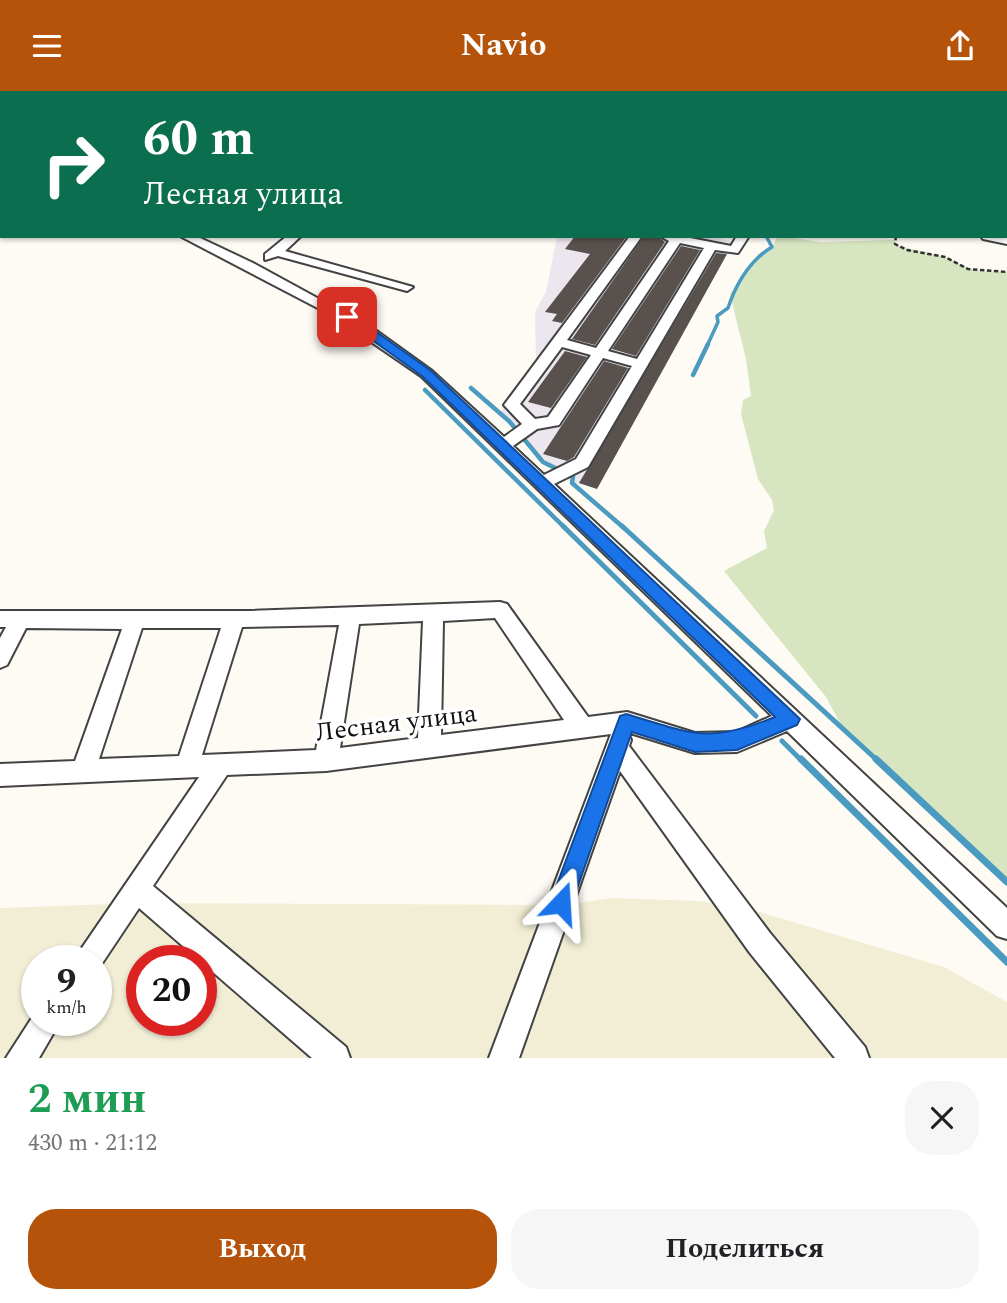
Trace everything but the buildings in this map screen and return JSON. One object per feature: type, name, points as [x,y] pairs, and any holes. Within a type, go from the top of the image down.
[{"type":"street","points":[[190,238],[330,307],[394,347],[504,445],[1007,926]]},
{"type":"street","points":[[254,268],[293,238]]},
{"type":"street","points":[[532,425],[512,405],[635,238]]},
{"type":"street","points":[[504,445],[532,425],[553,421],[599,354],[670,238],[734,250],[742,238]]},
{"type":"street","points":[[542,482],[582,463],[710,246]]},
{"type":"street","points":[[276,252],[407,287]]},
{"type":"street","points":[[559,342],[640,364]]},
{"type":"street","points":[[0,659],[10,619],[134,622],[350,618],[500,610],[583,728]]},
{"type":"street","points":[[429,747],[433,614]]},
{"type":"street","points":[[327,760],[350,618]]},
{"type":"street","points":[[187,767],[234,620]]},
{"type":"street","points":[[83,772],[134,622]]},
{"type":"street","name":"Лесная улица","points":[[0,775],[327,760],[626,722],[695,743],[737,741],[790,719]]},
{"type":"street","points":[[504,1058],[626,722]]},
{"type":"street","points":[[617,748],[760,943],[854,1058]]},
{"type":"street","points":[[98,945],[221,765]]},
{"type":"street","points":[[136,889],[335,1058]]},
{"type":"street","points":[[21,1058],[36,1036]]},
{"type":"path","points":[[896,238],[895,244],[907,250],[945,257],[976,271],[1007,272]]},
{"type":"shaded area","points":[[557,238],[716,238],[734,242],[597,489],[569,481],[535,451],[501,411],[536,363],[535,312],[546,292]]},
{"type":"shaded area","points":[[610,898],[698,901],[753,910],[944,967],[1007,1002],[1007,1058],[0,1058],[0,908],[139,903],[568,905]]},
{"type":"green space","points":[[777,238],[821,242],[894,240],[899,246],[945,257],[976,271],[1007,272],[1007,882],[842,727],[826,697],[724,571],[767,548],[764,531],[774,510],[772,500],[758,479],[741,414],[743,400],[751,396],[746,359],[730,294],[758,254],[772,247]]},
{"type":"waterway","points":[[707,346],[718,322],[717,316],[728,308],[744,274],[772,247],[767,238]]},
{"type":"waterway","points":[[693,375],[708,344]]},
{"type":"waterway","points":[[471,388],[509,421],[543,462],[573,477],[572,483],[624,528]]},
{"type":"waterway","points":[[425,390],[565,528]]},
{"type":"waterway","points":[[563,526],[756,716]]},
{"type":"waterway","points":[[622,526],[878,761]]},
{"type":"waterway","points":[[782,741],[802,761]]},
{"type":"waterway","points":[[801,759],[1007,962]]},
{"type":"waterway","points":[[876,759],[1007,882]]},
{"type":"route","points":[[347,317],[394,347],[426,373],[790,719],[737,741],[695,743],[626,722],[561,903]]}]
